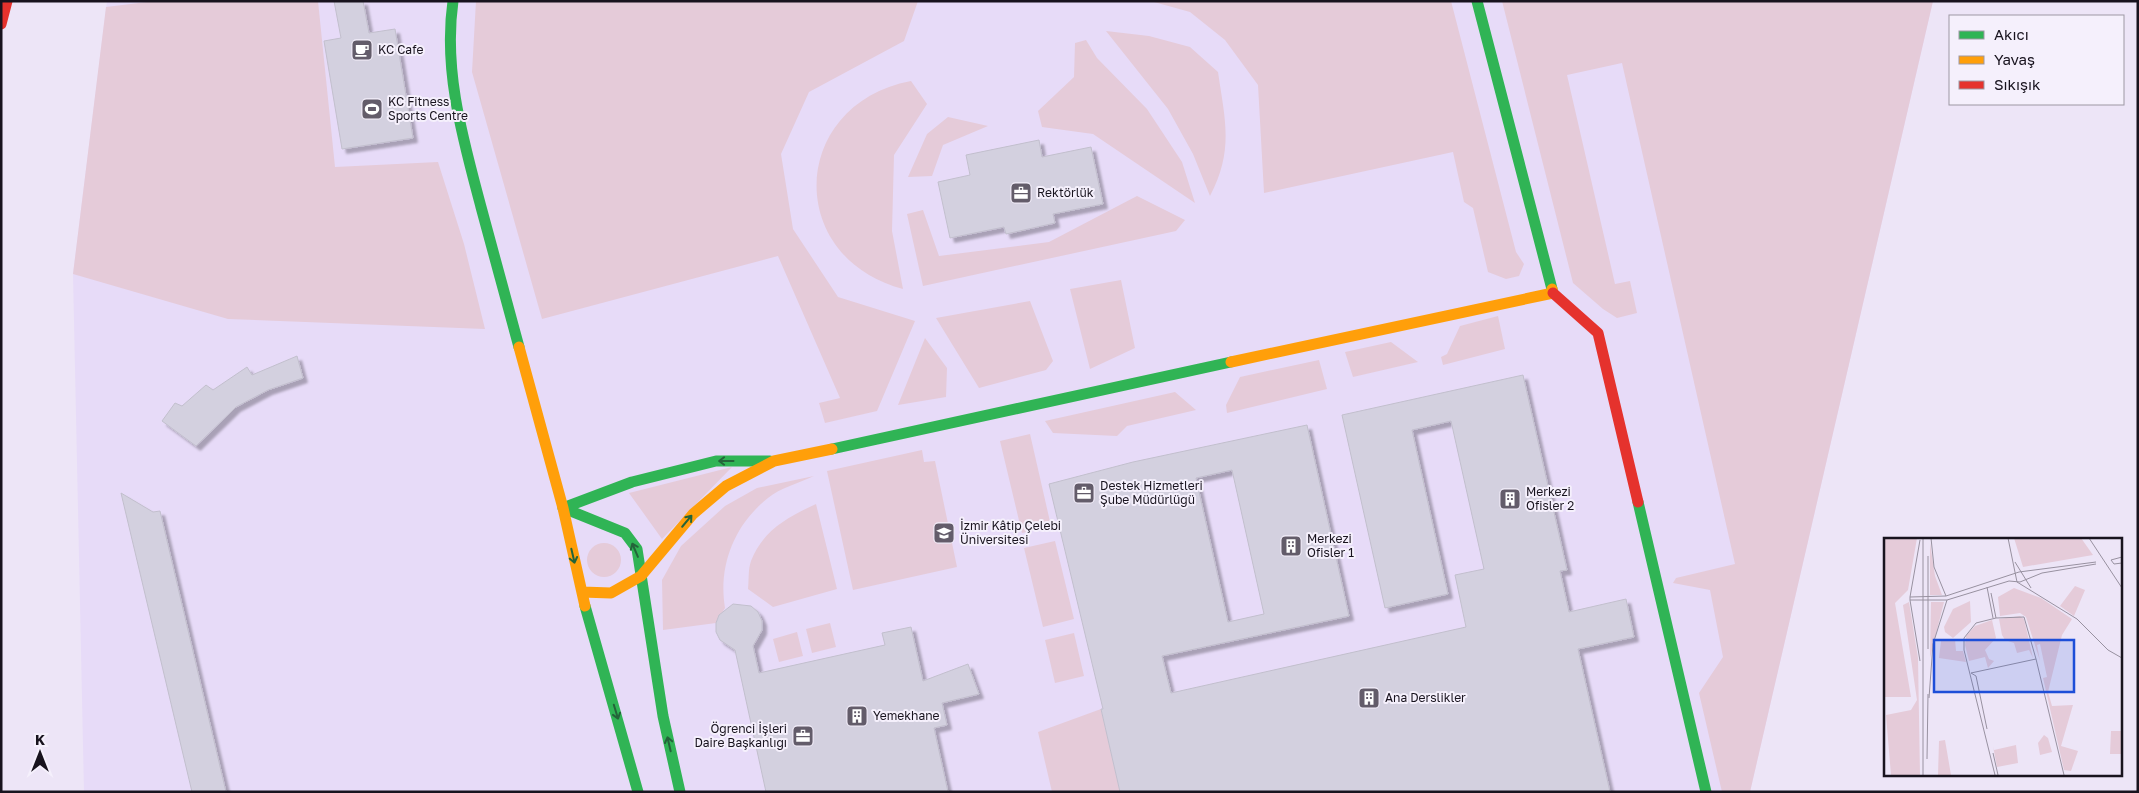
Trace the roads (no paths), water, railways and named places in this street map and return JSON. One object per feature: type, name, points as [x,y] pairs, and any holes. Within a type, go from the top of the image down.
[{"type":"main road","points":[[1,24],[7,1]]},
{"type":"main road","points":[[453,1],[449,30],[450,76],[466,152],[563,508],[588,621],[632,764],[638,792]]},
{"type":"main road","points":[[1477,1],[1553,293],[1598,333],[1706,792]]},
{"type":"main road","points":[[563,508],[632,482],[716,461],[774,461],[1553,293]]},
{"type":"main road","points":[[582,592],[611,593],[641,576],[693,514],[726,486],[774,461]]},
{"type":"main road","points":[[563,508],[625,533],[637,550],[663,716],[680,792]]},
{"type":"place","name":"KC Cafe","points":[[362,50]]},
{"type":"place","name":"KC Fitness Sports Centre","points":[[372,109]]},
{"type":"place","name":"Rektörlük","points":[[1021,193]]},
{"type":"place","name":"Destek Hizmetleri Şube Müdürlüğü","points":[[1084,493]]},
{"type":"place","name":"Merkezi Ofisler 2","points":[[1510,499]]},
{"type":"place","name":"İzmir Kâtip Çelebi Üniversitesi","points":[[944,533]]},
{"type":"place","name":"Merkezi Ofisler 1","points":[[1291,546]]},
{"type":"place","name":"Ana Derslikler","points":[[1369,698]]},
{"type":"place","name":"Yemekhane","points":[[857,716]]},
{"type":"place","name":"Öğrenci İşleri Daire Başkanlığı","points":[[803,736]]}]
